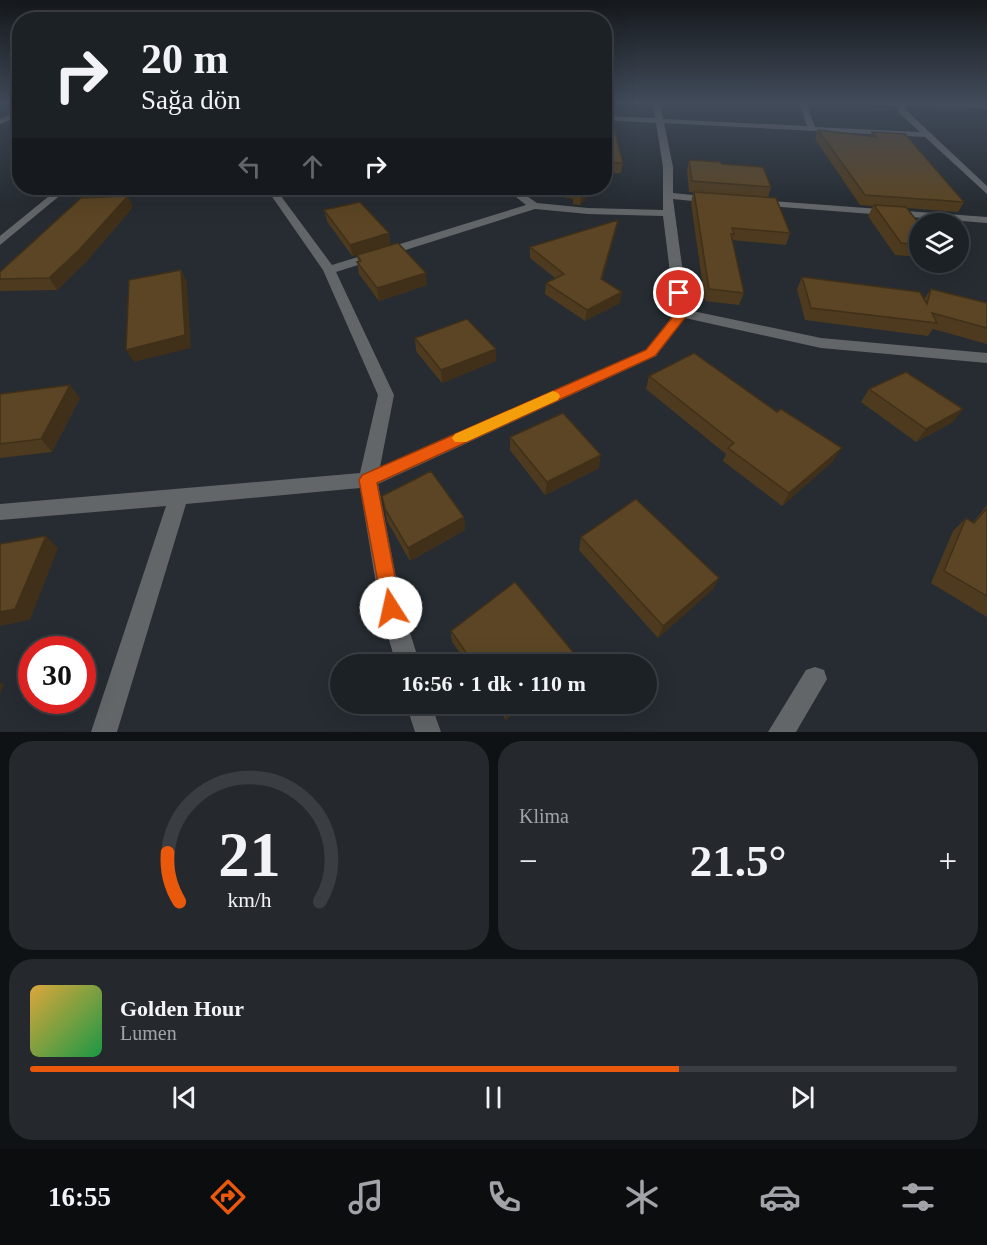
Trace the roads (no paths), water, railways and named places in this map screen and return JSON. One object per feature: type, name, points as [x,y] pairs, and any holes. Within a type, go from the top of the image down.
[{"type":"street","points":[[0,512],[368,480],[651,353],[682,314],[668,213],[668,167],[662,136]]},
{"type":"street","points":[[928,136],[987,190]]},
{"type":"street","points":[[0,242],[56,195]]},
{"type":"street","points":[[275,195],[329,270],[386,395],[368,480],[391,608],[405,654]]},
{"type":"street","points":[[519,195],[534,206]]},
{"type":"street","points":[[668,196],[727,201]]},
{"type":"street","points":[[751,202],[987,220]]},
{"type":"street","points":[[329,270],[534,206],[588,212],[668,213]]},
{"type":"street","points":[[682,314],[821,342],[987,358]]},
{"type":"street","points":[[104,732],[180,495]]},
{"type":"street","points":[[781,732],[815,680]]},
{"type":"street","points":[[422,714],[428,732]]}]
